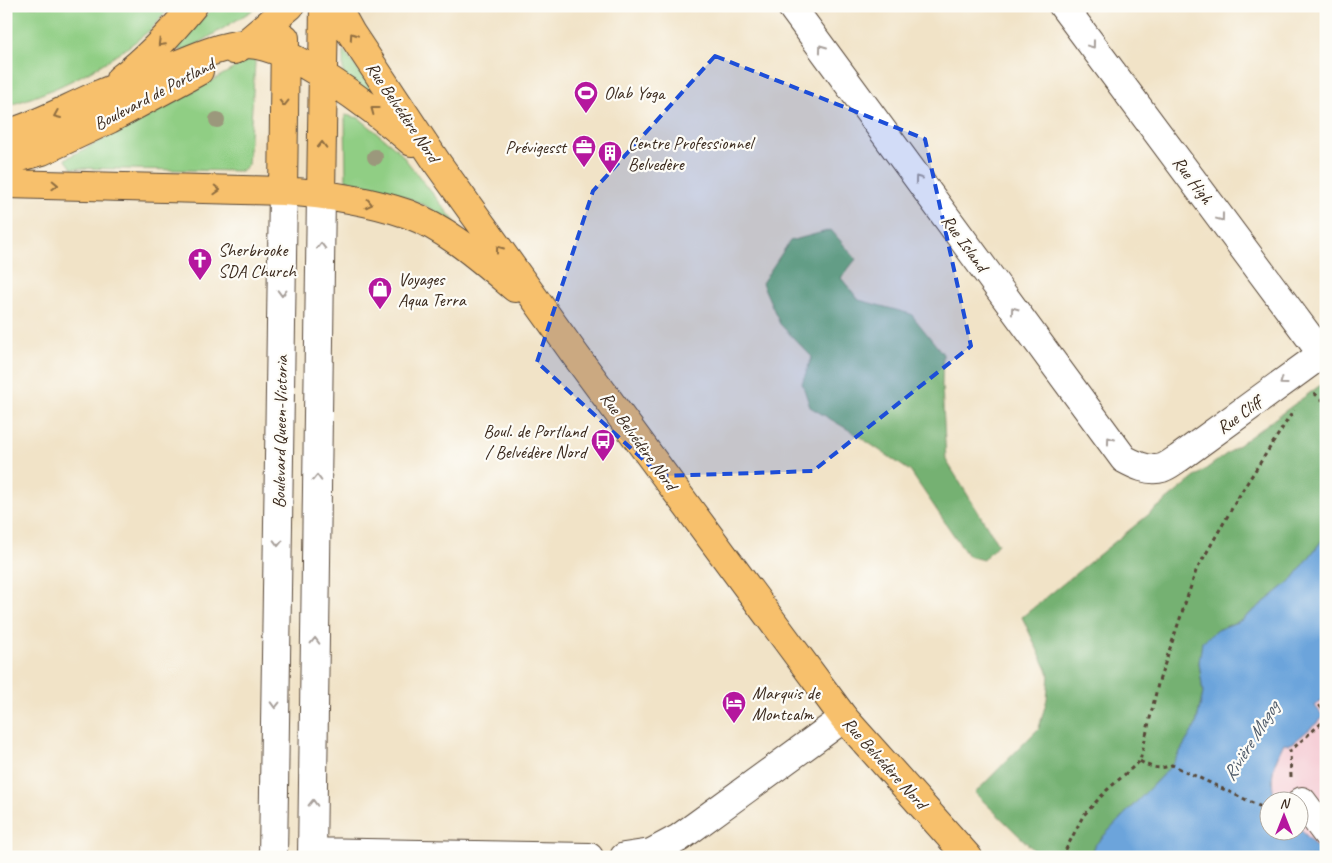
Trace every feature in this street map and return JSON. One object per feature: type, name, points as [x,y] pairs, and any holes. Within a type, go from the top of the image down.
[{"type":"main road","points":[[101,94],[137,66],[172,31],[193,6]]},
{"type":"main road","points":[[322,194],[324,6]]},
{"type":"main road","name":"Rue Belvédère Nord","points":[[336,6],[351,33],[438,164],[844,718],[968,857]]},
{"type":"main road","name":"Boulevard de Portland","points":[[6,161],[42,151],[110,119],[194,75],[245,44],[287,8]]},
{"type":"main road","name":"Boulevard Queen-Victoria","points":[[283,192],[284,54],[287,8]]},
{"type":"main road","points":[[101,94],[216,50],[245,44],[267,48],[284,54],[351,93],[387,120],[438,164]]},
{"type":"main road","name":"Boulevard de Portland","points":[[6,134],[58,115],[101,94]]},
{"type":"main road","points":[[6,184],[322,194],[372,204],[409,214],[439,230],[470,250],[548,316]]},
{"type":"street","name":"Rue Island","points":[[791,6],[1124,459],[1138,466],[1148,468]]},
{"type":"street","name":"Rue High","points":[[1063,6],[1324,352]]},
{"type":"street","name":"Boulevard Queen-Victoria","points":[[273,857],[283,192]]},
{"type":"street","points":[[322,194],[312,854],[589,857]]},
{"type":"street","name":"Rue Cliff","points":[[1148,468],[1162,468],[1180,458],[1324,352]]},
{"type":"street","points":[[624,857],[651,855],[679,838],[844,718]]},
{"type":"street","points":[[1310,812],[1326,833]]},
{"type":"path","points":[[1308,388],[1326,403]]},
{"type":"path","points":[[1062,857],[1083,816],[1107,790],[1140,761],[1158,684],[1196,571],[1242,491],[1299,402]]},
{"type":"path","points":[[1326,700],[1320,706],[1326,714]]},
{"type":"path","points":[[1290,751],[1326,719]]},
{"type":"path","points":[[1140,761],[1148,766],[1161,769],[1172,765],[1260,806]]},
{"type":"highlighted area","points":[[715,56],[925,139],[971,346],[813,471],[661,476],[537,362],[593,191]]},
{"type":"shaded area","points":[[1326,697],[1326,857],[1310,839],[1310,790],[1273,790],[1272,787],[1274,763],[1284,742],[1323,716],[1315,706]]},
{"type":"green space","points":[[6,6],[171,6],[151,29],[101,65],[44,93],[6,106]]},
{"type":"green space","points":[[214,6],[255,6],[253,10],[188,50],[178,50],[180,43]]},
{"type":"green space","points":[[343,50],[380,98],[343,76]]},
{"type":"green space","points":[[254,57],[248,165],[241,171],[72,168],[65,159],[151,115]]},
{"type":"green space","points":[[345,115],[359,118],[398,150],[456,223],[424,205],[389,190],[346,180]]},
{"type":"green space","points":[[831,230],[856,259],[841,278],[859,300],[911,314],[943,354],[942,386],[946,460],[998,544],[983,560],[968,556],[910,471],[854,433],[810,407],[802,383],[812,357],[780,324],[762,283],[790,241]]},
{"type":"green space","points":[[1326,381],[1326,535],[1292,580],[1242,620],[1217,630],[1199,662],[1203,693],[1196,725],[1172,765],[1096,844],[1088,857],[1041,857],[975,793],[1039,728],[1047,699],[1049,674],[1022,617],[1195,477]]},
{"type":"water","name":"Rivière Magog","points":[[1326,535],[1326,697],[1315,706],[1324,717],[1293,743],[1284,743],[1273,771],[1273,790],[1260,790],[1260,840],[1310,840],[1325,857],[1088,857],[1096,844],[1172,765],[1196,725],[1203,693],[1199,662],[1202,642],[1217,630],[1242,620],[1292,580]]},
{"type":"place","name":"Olab Yoga","points":[[586,114]]},
{"type":"place","name":"Prévigesst","points":[[584,168]]},
{"type":"place","name":"Centre Professionnel Belvedère","points":[[610,174]]},
{"type":"place","name":"Sherbrooke SDA Church","points":[[200,281]]},
{"type":"place","name":"Voyages Aqua Terra","points":[[380,310]]},
{"type":"place","name":"Boul. de Portland / Belvédère Nord","points":[[603,462]]},
{"type":"place","name":"Marquis de Montcalm","points":[[734,724]]}]
